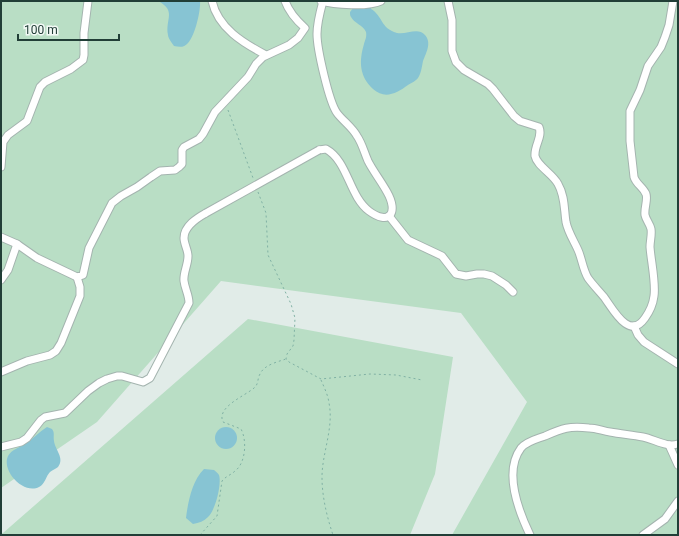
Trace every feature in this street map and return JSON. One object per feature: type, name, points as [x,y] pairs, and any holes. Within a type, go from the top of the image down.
[{"type":"lane","points":[[1,167],[3,142],[8,135],[27,121],[40,87],[45,82],[71,69],[83,60],[84,33],[88,1]]},
{"type":"lane","points":[[212,1],[214,12],[227,28],[244,44],[266,55]]},
{"type":"lane","points":[[285,1],[288,9],[295,19],[305,28]]},
{"type":"lane","points":[[1,447],[21,442],[27,438],[45,416],[65,414],[88,391],[103,381],[116,376],[122,376],[143,382],[150,378],[189,303],[188,292],[184,281],[188,254],[184,238],[185,232],[197,218],[319,150],[326,149],[336,158],[360,202],[368,210],[376,215],[384,217],[391,214],[393,209],[388,193],[369,162],[357,136],[337,114],[334,108],[319,53],[317,35],[322,1],[351,4],[373,4],[381,1]]},
{"type":"lane","points":[[448,1],[452,20],[452,51],[456,62],[464,70],[488,84],[514,116],[520,121],[539,127],[541,135],[536,148],[535,156],[540,165],[558,182],[564,202],[566,223],[588,278],[617,316],[623,322],[634,326],[639,325],[650,311],[655,288],[650,248],[651,232],[646,215],[646,194],[644,190],[635,182],[630,141],[631,132],[629,117],[645,74],[661,47],[665,37],[669,25],[673,1]]},
{"type":"lane","points":[[1,237],[17,244],[37,258],[77,277],[84,275],[89,248],[112,203],[160,171],[175,170],[179,167],[182,164],[182,150],[184,147],[199,139],[215,112],[248,77],[263,56],[289,45],[298,38],[305,28],[318,21]]},
{"type":"lane","points":[[389,216],[408,240],[442,256],[456,274],[466,276],[484,274],[492,276],[506,285],[513,292]]},
{"type":"lane","points":[[1,280],[8,270],[17,244]]},
{"type":"lane","points":[[1,372],[27,361],[50,355],[56,351],[67,330],[80,296],[80,287],[77,277]]},
{"type":"lane","points":[[634,326],[638,335],[644,342],[678,364]]},
{"type":"lane","points":[[530,535],[522,516],[513,485],[516,456],[522,447],[530,441],[559,429],[570,427],[590,428],[643,437],[669,445],[678,444]]},
{"type":"lane","points":[[669,445],[678,465]]},
{"type":"lane","points":[[643,535],[665,519],[678,501]]},
{"type":"path","points":[[225,102],[255,184]]},
{"type":"path","points":[[258,191],[266,213],[268,255],[295,318],[293,346],[287,354],[286,359]]},
{"type":"path","points":[[286,359],[321,379],[370,374],[396,375],[422,380]]},
{"type":"path","points":[[200,535],[217,516],[222,481],[236,471],[242,460],[244,440],[243,433],[241,429],[223,422],[222,415],[239,397],[253,389],[258,384],[259,375],[264,368],[286,359]]},
{"type":"path","points":[[321,379],[329,403],[330,422],[322,476],[325,506],[333,535]]},
{"type":"green space","points":[[1,1],[678,1],[678,535],[452,535],[527,402],[461,313],[221,281],[97,422],[1,488]]},
{"type":"green space","points":[[248,319],[453,357],[435,474],[410,535],[1,535],[1,533],[3,533]]},
{"type":"water","points":[[158,1],[200,1],[195,29],[191,40],[185,46],[174,46],[170,40],[167,29],[169,12],[164,5]]},
{"type":"water","points":[[352,1],[370,1],[371,9],[391,31],[400,33],[415,31],[422,33],[427,38],[428,48],[418,78],[400,91],[386,95],[382,94],[373,89],[365,79],[361,68],[361,56],[366,32],[350,16],[350,12],[354,7]]},
{"type":"water","points":[[47,427],[52,429],[55,444],[60,457],[60,464],[57,468],[50,472],[41,486],[33,489],[27,488],[21,485],[11,475],[7,462],[8,456],[14,450],[28,442]]},
{"type":"water","points":[[226,427],[230,428],[236,434],[236,442],[230,448],[226,449],[222,448],[216,442],[215,438],[216,434],[222,428]]},
{"type":"water","points":[[204,469],[214,470],[219,474],[219,491],[211,514],[203,521],[193,524],[186,518],[188,505],[196,479]]}]
